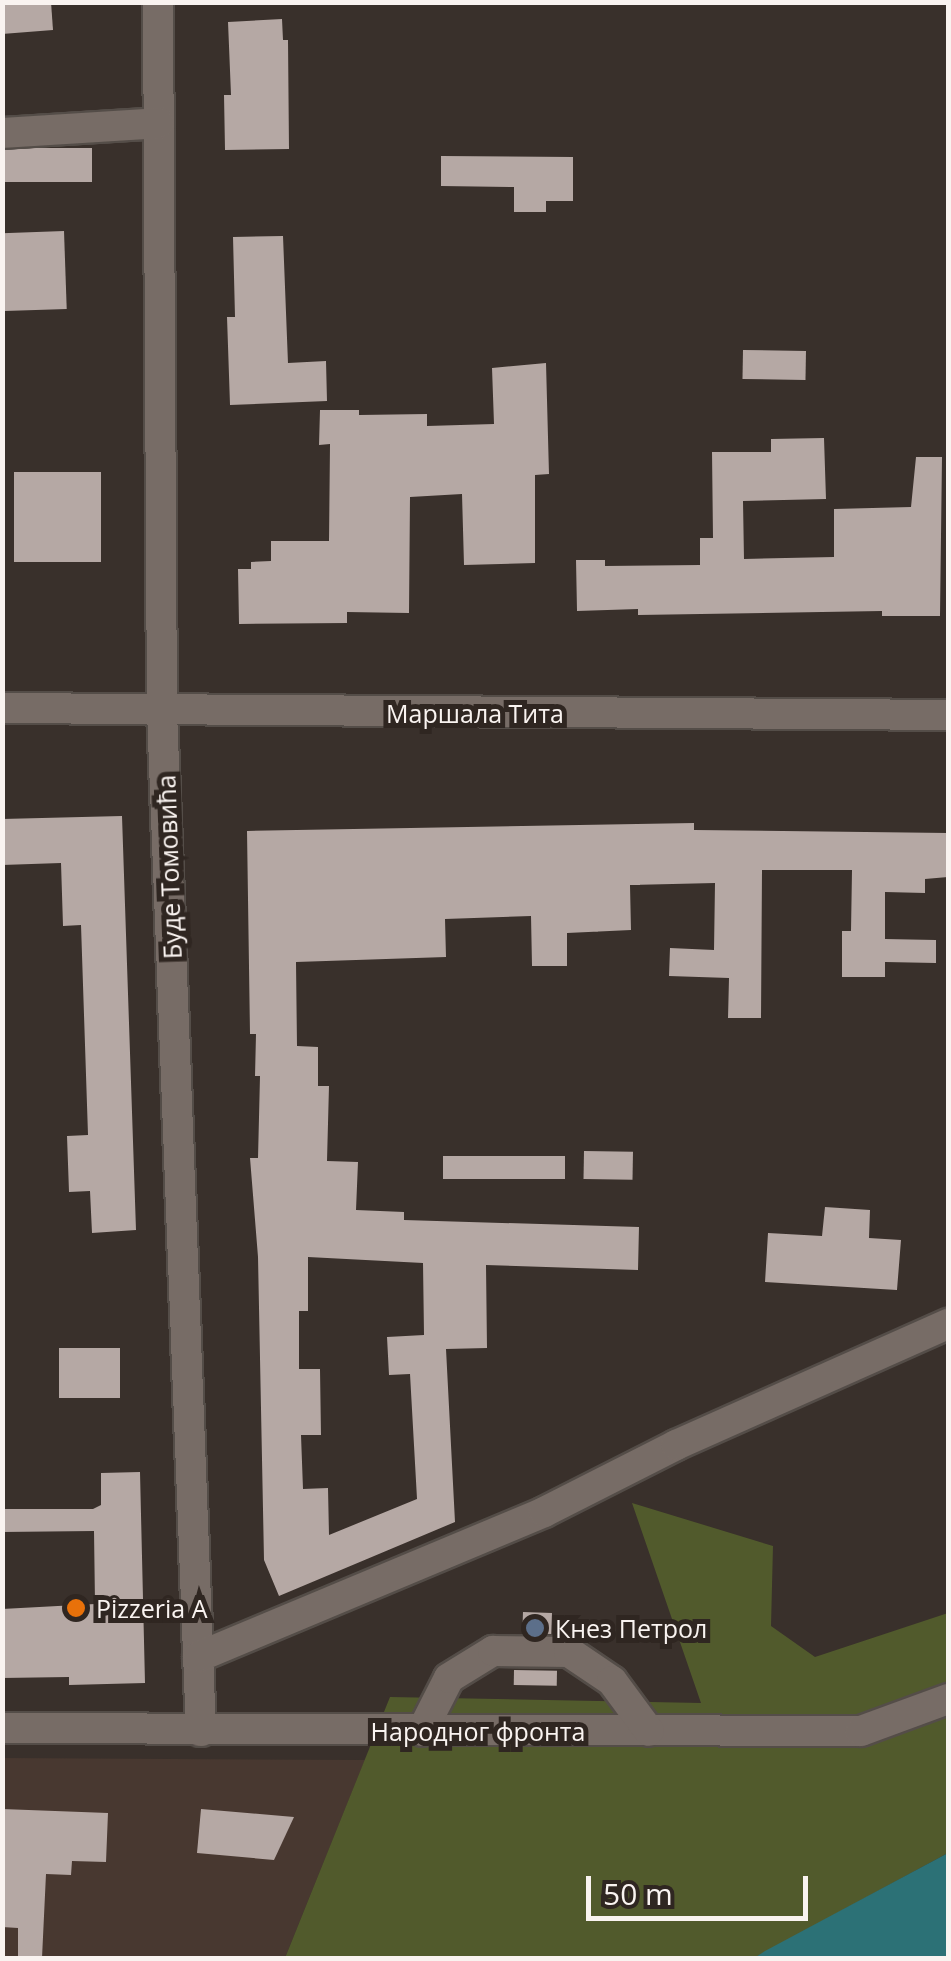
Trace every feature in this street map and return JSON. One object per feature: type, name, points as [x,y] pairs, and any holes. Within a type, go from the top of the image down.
[{"type":"street","name":"Буде Томовића","points":[[158,2],[162,712],[201,1731]]},
{"type":"street","points":[[2,133],[160,122]]},
{"type":"street","name":"Маршала Тита","points":[[2,708],[948,715]]},
{"type":"street","points":[[198,1656],[544,1512],[676,1445],[948,1324]]},
{"type":"street","points":[[422,1731],[448,1678],[494,1651],[569,1652],[612,1681],[649,1731]]},
{"type":"street","name":"Народног фронта","points":[[2,1728],[860,1731],[948,1699]]},
{"type":"shaded area","points":[[3,1758],[365,1760],[285,1958],[3,1958]]},
{"type":"green space","points":[[632,1503],[773,1546],[771,1626],[815,1657],[948,1613],[948,1853],[754,1958],[285,1958],[390,1697],[701,1703]]},
{"type":"water","points":[[948,1853],[948,1958],[754,1958],[765,1951]]},
{"type":"building","points":[[2,2],[51,2],[53,30],[2,34]]},
{"type":"building","points":[[282,19],[283,40],[288,40],[289,149],[225,150],[224,95],[231,95],[228,22]]},
{"type":"building","points":[[2,148],[92,148],[92,182],[2,182]]},
{"type":"building","points":[[441,156],[573,157],[573,201],[546,201],[546,212],[514,212],[514,187],[441,186]]},
{"type":"building","points":[[64,231],[67,309],[5,311],[2,233]]},
{"type":"building","points":[[283,236],[288,363],[326,361],[327,401],[230,405],[227,317],[235,317],[233,237]]},
{"type":"building","points":[[743,350],[806,351],[805,380],[742,379]]},
{"type":"building","points":[[546,363],[549,474],[535,475],[535,563],[464,565],[462,494],[410,497],[409,613],[347,612],[347,623],[239,624],[238,569],[251,569],[251,562],[271,561],[271,541],[329,541],[330,444],[319,445],[320,410],[359,410],[359,415],[427,414],[427,426],[494,424],[492,368]]},
{"type":"building","points":[[824,438],[826,499],[743,501],[744,559],[834,557],[834,509],[911,507],[916,457],[942,457],[940,616],[882,616],[882,611],[638,615],[638,609],[577,611],[576,560],[605,560],[605,566],[700,565],[700,538],[713,538],[712,452],[771,452],[771,439]]},
{"type":"building","points":[[14,472],[101,472],[101,562],[14,562]]},
{"type":"building","points":[[122,816],[136,1230],[92,1233],[90,1191],[69,1192],[67,1136],[88,1135],[81,925],[63,926],[61,863],[2,865],[2,819]]},
{"type":"building","points":[[694,823],[694,830],[948,833],[948,877],[925,879],[925,893],[885,892],[885,939],[936,940],[936,963],[885,962],[885,977],[842,977],[842,931],[851,931],[852,870],[762,870],[761,1018],[728,1018],[729,978],[669,976],[670,948],[714,950],[715,883],[630,885],[631,930],[567,933],[567,966],[532,966],[531,916],[445,919],[446,957],[296,962],[297,1046],[318,1047],[318,1086],[329,1086],[327,1161],[358,1162],[356,1210],[404,1212],[404,1220],[639,1227],[638,1270],[486,1265],[487,1348],[446,1349],[455,1522],[279,1596],[264,1560],[258,1257],[250,1158],[258,1158],[260,1076],[255,1076],[256,1034],[250,1034],[247,831]],"holes":[[[308,1257],[423,1263],[424,1335],[387,1337],[389,1375],[410,1374],[417,1499],[329,1535],[328,1488],[303,1489],[301,1435],[321,1435],[320,1369],[299,1369],[299,1311],[308,1311]]]},
{"type":"building","points":[[584,1151],[633,1152],[633,1180],[584,1179]]},
{"type":"building","points":[[443,1156],[565,1156],[565,1179],[443,1179]]},
{"type":"building","points":[[825,1207],[870,1210],[869,1238],[901,1240],[897,1290],[765,1282],[768,1233],[822,1236]]},
{"type":"building","points":[[59,1348],[120,1348],[120,1398],[59,1398]]},
{"type":"building","points":[[140,1472],[145,1683],[69,1685],[69,1677],[2,1678],[2,1609],[95,1604],[94,1531],[2,1532],[2,1509],[93,1509],[101,1505],[101,1473]]},
{"type":"building","points":[[523,1612],[552,1613],[551,1634],[522,1633]]},
{"type":"building","points":[[514,1670],[557,1671],[557,1686],[514,1685]]},
{"type":"building","points":[[2,1809],[108,1813],[106,1862],[72,1861],[71,1875],[46,1874],[42,1958],[18,1958],[18,1928],[2,1927]]},
{"type":"building","points":[[201,1809],[294,1817],[274,1860],[197,1853]]},
{"type":"place","name":"Pizzeria A","points":[[76,1608]]},
{"type":"place","name":"Кнез Петрол","points":[[535,1628]]}]
